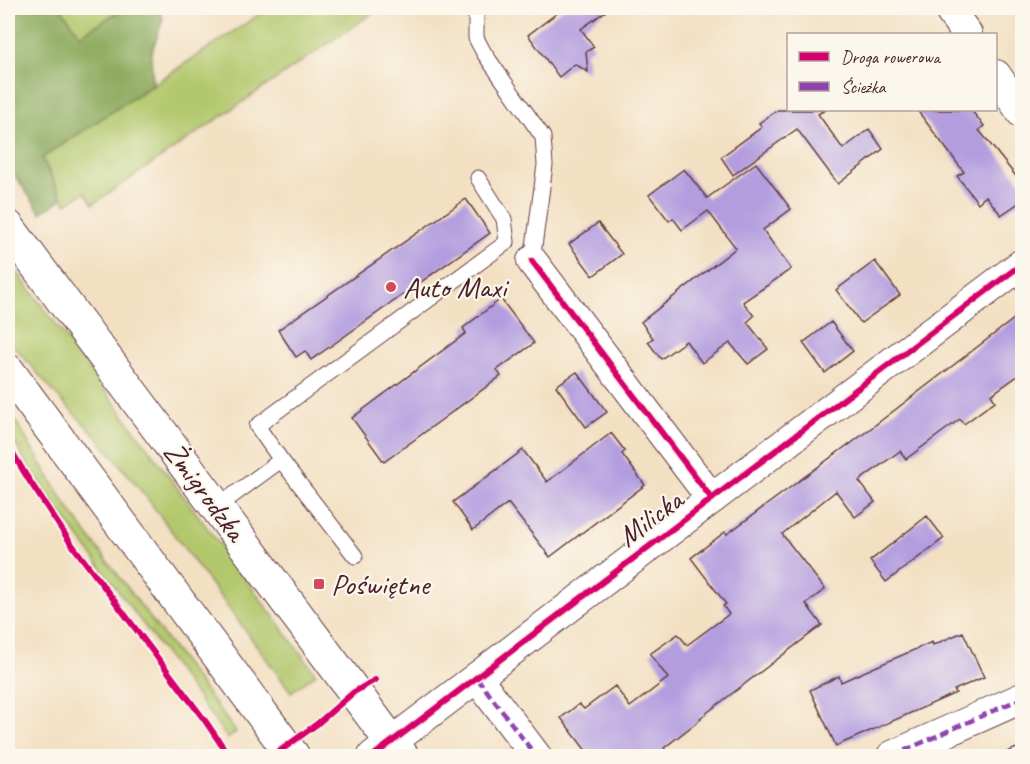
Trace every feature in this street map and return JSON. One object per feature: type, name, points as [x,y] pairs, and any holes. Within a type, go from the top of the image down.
[{"type":"main road","name":"Żmigrodzka","points":[[8,227],[217,507],[389,752]]},
{"type":"main road","points":[[8,371],[293,756]]},
{"type":"street","points":[[950,8],[966,33]]},
{"type":"street","points":[[997,76],[1023,113]]},
{"type":"street","points":[[532,261],[712,499]]},
{"type":"street","name":"Milicka","points":[[389,752],[477,678],[1023,264]]},
{"type":"street","points":[[477,678],[536,756]]},
{"type":"street","points":[[892,756],[1023,698]]},
{"type":"lane","points":[[481,8],[476,13],[476,38],[543,137],[545,165],[532,261]]},
{"type":"lane","points":[[355,556],[257,426],[507,242],[504,219],[478,178]]},
{"type":"lane","points":[[217,507],[281,460]]},
{"type":"green space","points":[[8,8],[61,8],[80,35],[125,8],[159,8],[163,19],[151,54],[153,84],[42,158],[62,199],[41,213],[8,166]]},
{"type":"green space","points":[[61,8],[125,8],[80,35]]},
{"type":"green space","points":[[269,8],[380,8],[93,204],[85,192],[66,204],[42,158]]},
{"type":"green space","points":[[8,260],[316,674],[291,692],[144,494],[96,436],[59,398],[8,339]]},
{"type":"green space","points":[[8,409],[81,526],[236,732],[228,739],[60,512],[24,459],[8,431]]},
{"type":"building","points":[[564,8],[610,8],[581,29],[594,47],[586,52],[588,72],[575,64],[559,77],[528,35]]},
{"type":"building","points":[[778,110],[823,111],[818,114],[843,149],[869,129],[883,149],[838,184],[797,129],[733,175],[721,157],[762,127],[759,123]]},
{"type":"building","points":[[918,111],[972,111],[984,126],[979,130],[1023,185],[1023,200],[1001,215],[986,196],[978,203],[957,176],[964,172]]},
{"type":"building","points":[[756,163],[791,209],[763,230],[791,269],[743,302],[754,316],[747,322],[768,349],[748,364],[730,343],[702,363],[686,341],[661,359],[648,342],[653,338],[641,322],[736,248],[708,211],[682,230],[673,218],[669,221],[649,195],[684,169],[707,198]]},
{"type":"building","points":[[466,199],[490,233],[311,360],[305,351],[296,357],[278,330]]},
{"type":"building","points":[[598,223],[622,254],[593,276],[569,244]]},
{"type":"building","points":[[875,261],[900,295],[861,323],[836,290]]},
{"type":"building","points":[[501,299],[534,343],[497,370],[501,376],[384,462],[352,418],[466,333],[463,328]]},
{"type":"building","points":[[1023,312],[1023,372],[991,395],[995,401],[964,424],[960,419],[906,459],[900,451],[859,481],[875,502],[855,517],[836,491],[782,534],[825,589],[806,604],[822,625],[664,748],[670,756],[590,756],[561,718],[579,704],[584,709],[615,686],[630,707],[668,678],[650,654],[678,634],[687,645],[729,614],[723,606],[726,604],[691,558],[849,445]]},
{"type":"building","points":[[831,322],[853,351],[825,373],[803,343]]},
{"type":"building","points":[[577,372],[607,412],[586,427],[556,386]]},
{"type":"building","points":[[611,433],[625,451],[622,454],[645,485],[550,557],[508,503],[473,530],[453,502],[523,450],[547,482]]},
{"type":"building","points":[[927,516],[944,538],[886,582],[870,561]]},
{"type":"building","points":[[963,632],[984,677],[954,690],[956,693],[836,746],[810,690],[839,676],[841,682],[932,642],[933,645]]},
{"type":"railway","points":[[1005,756],[1022,749]]},
{"type":"marked path","points":[[467,8],[476,13]]},
{"type":"marked path","points":[[477,678],[536,756]]},
{"type":"marked path","points":[[892,756],[1022,698]]},
{"type":"cycle path","points":[[532,261],[712,499]]},
{"type":"cycle path","points":[[373,756],[1022,264]]},
{"type":"cycle path","points":[[8,445],[70,542],[206,722],[229,756]]},
{"type":"cycle path","points":[[273,756],[317,724],[354,692],[375,680]]},
{"type":"place","name":"Auto Maxi","points":[[391,287]]},
{"type":"place","name":"Poświętne","points":[[319,584]]}]
